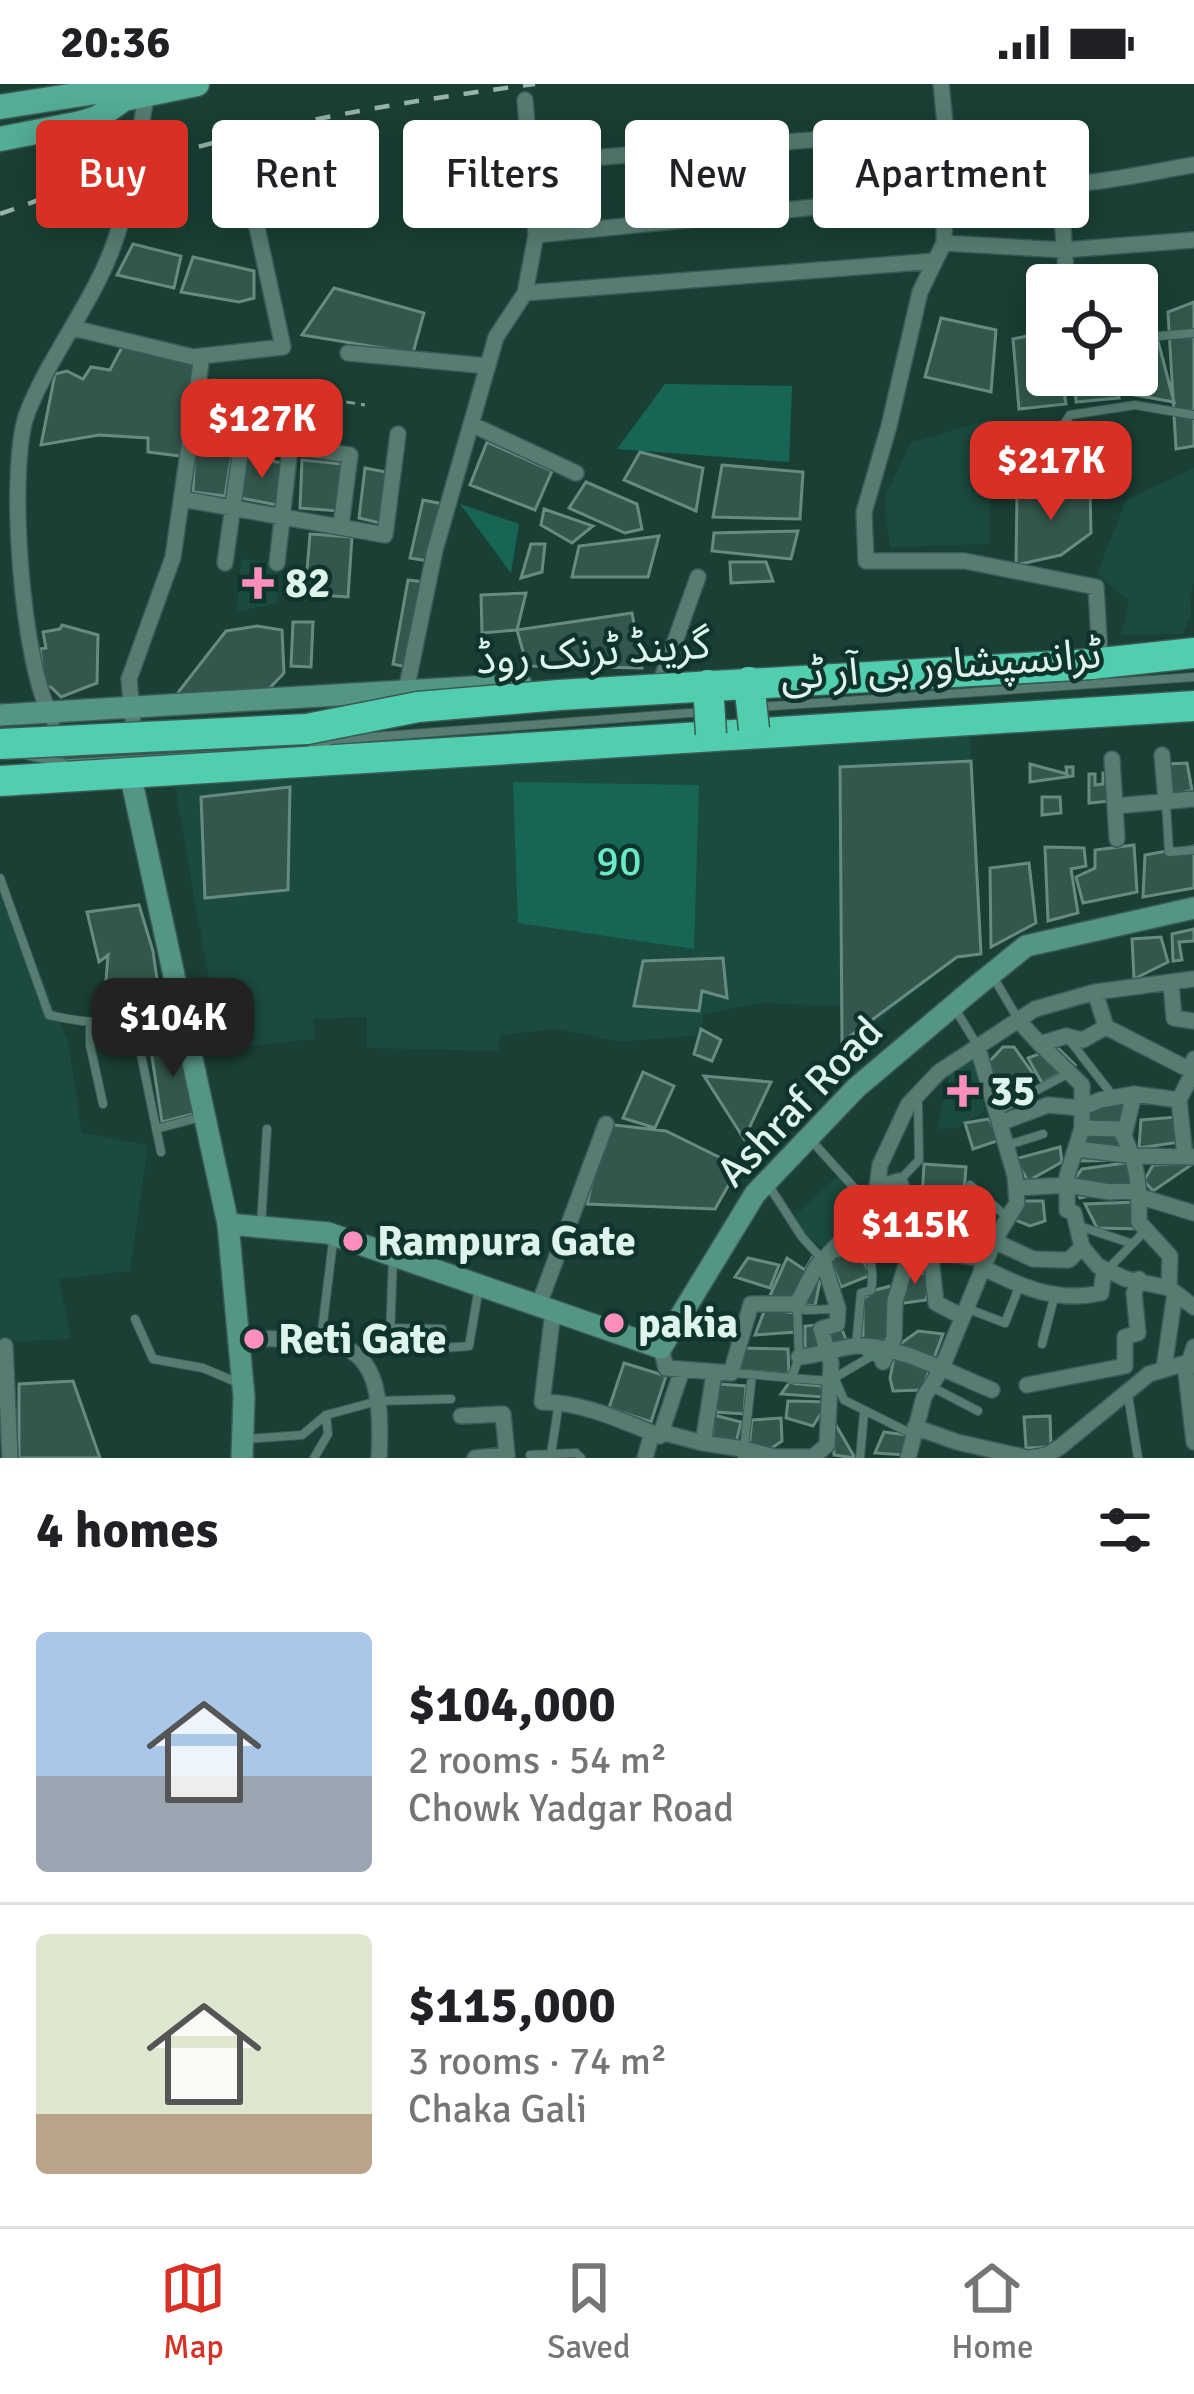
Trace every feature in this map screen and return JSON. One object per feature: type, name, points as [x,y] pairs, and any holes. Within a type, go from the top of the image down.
[{"type":"highway","name":"گرینڈ ٹرنک روڈ","points":[[0,742],[307,729],[418,707],[712,717],[1104,660],[1194,653]]},
{"type":"highway","name":"گرینڈ ٹرنک روڈ","points":[[0,781],[130,773],[748,714],[1194,706]]},
{"type":"main road","points":[[0,107],[197,84]]},
{"type":"main road","points":[[0,122],[139,92]]},
{"type":"main road","points":[[0,139],[97,118],[139,92]]},
{"type":"street","points":[[941,84],[945,120]]},
{"type":"street","points":[[66,736],[49,714],[39,685],[24,598],[20,465],[26,415],[116,242],[139,92]]},
{"type":"street","points":[[525,100],[527,120]]},
{"type":"street","points":[[601,158],[813,140]]},
{"type":"street","points":[[1089,182],[1194,165]]},
{"type":"street","points":[[536,235],[813,207]]},
{"type":"street","points":[[73,328],[193,357],[283,347],[257,228]]},
{"type":"street","points":[[406,691],[435,550],[496,337],[525,292],[535,228]]},
{"type":"street","points":[[0,716],[49,714],[133,722],[406,691],[884,662],[1104,660],[1096,587],[965,560],[866,561],[864,512],[890,426],[920,292],[944,243],[944,228]]},
{"type":"street","points":[[1063,228],[1065,264]]},
{"type":"street","points":[[944,243],[1064,250],[1194,240]]},
{"type":"street","points":[[525,292],[935,261]]},
{"type":"street","points":[[348,352],[488,366]]},
{"type":"street","points":[[133,722],[129,679],[173,557],[202,356]]},
{"type":"street","points":[[472,425],[576,473]]},
{"type":"street","points":[[191,433],[350,455],[341,526]]},
{"type":"street","points":[[182,500],[385,535],[398,434]]},
{"type":"street","points":[[225,563],[242,441]]},
{"type":"street","points":[[277,563],[290,448]]},
{"type":"street","points":[[663,675],[698,577]]},
{"type":"street","points":[[1162,755],[1166,801]]},
{"type":"street","points":[[1112,759],[1117,839]]},
{"type":"street","points":[[130,773],[228,1224],[243,1386],[242,1449]]},
{"type":"street","points":[[1115,806],[1194,799]]},
{"type":"street","name":"Ashraf Road","points":[[661,1348],[755,1194],[856,1088],[953,1006],[1026,946],[1194,908]]},
{"type":"street","points":[[704,1443],[723,1373],[752,1304],[797,1304],[877,1187],[880,1165],[908,1105],[939,1072],[1035,1010],[1095,992],[1194,979]]},
{"type":"street","points":[[1171,983],[1174,1018],[1194,1021]]},
{"type":"street","points":[[1077,1149],[1190,1157],[1179,1100],[1193,1067],[1106,1028],[1095,992]]},
{"type":"street","points":[[1018,1020],[1082,1085],[1082,1128],[1067,1185],[1066,1210],[1075,1213],[1082,1247],[1105,1270],[1172,1291],[1194,1307]]},
{"type":"street","points":[[1040,1044],[1066,1036],[1083,1040],[1106,1028]]},
{"type":"street","points":[[908,1458],[930,1387],[994,1241],[1017,1203],[1017,1188],[977,1045]]},
{"type":"street","points":[[998,1117],[1048,1106],[1081,1108],[1134,1094],[1179,1100]]},
{"type":"street","points":[[1124,1136],[1134,1094]]},
{"type":"street","points":[[606,1124],[545,1310],[542,1402],[599,1412],[657,1433],[745,1453],[813,1457],[827,1445],[830,1354],[821,1329],[836,1324],[838,1309],[826,1257]]},
{"type":"street","points":[[1082,1128],[1120,1129],[1135,1156],[1137,1238],[1170,1256],[1165,1368]]},
{"type":"street","points":[[875,1354],[894,1337],[895,1301],[907,1262],[906,1197],[899,1181],[877,1187]]},
{"type":"street","points":[[1017,1188],[1067,1185],[1138,1193],[1194,1213]]},
{"type":"street","points":[[228,1224],[333,1234],[661,1348],[666,1368],[723,1373]]},
{"type":"street","points":[[904,1245],[928,1241],[936,1304],[963,1312]]},
{"type":"street","points":[[994,1241],[1033,1259],[1069,1260],[1082,1247]]},
{"type":"street","points":[[929,1251],[984,1263],[1020,1287],[1077,1298],[1101,1293],[1105,1270]]},
{"type":"street","points":[[1027,1385],[1125,1366],[1125,1337],[1138,1334],[1134,1293],[1139,1280]]},
{"type":"street","points":[[238,1340],[321,1339],[358,1351],[371,1370],[378,1401],[379,1458]]},
{"type":"street","points":[[4,1346],[10,1458]]},
{"type":"street","points":[[1193,1431],[1186,1363],[1194,1347]]},
{"type":"street","points":[[799,1357],[875,1354],[941,1370],[992,1390]]},
{"type":"street","points":[[914,1431],[1029,1458],[1059,1454],[1142,1379],[1186,1363]]},
{"type":"street","points":[[645,1458],[682,1370]]},
{"type":"street","points":[[461,1416],[503,1414],[507,1456],[475,1458]]},
{"type":"lane","points":[[1158,336],[1194,333]]},
{"type":"lane","points":[[1057,435],[1070,415],[1135,405],[1194,415]]},
{"type":"lane","name":"ٹرانسپشاور بی آر ٹی","points":[[748,714],[1194,680]]},
{"type":"lane","points":[[299,749],[331,740],[712,717]]},
{"type":"lane","points":[[0,742],[66,736],[133,722],[297,724],[374,737]]},
{"type":"lane","points":[[0,742],[44,761],[82,762]]},
{"type":"lane","points":[[1166,801],[1169,852],[1194,850]]},
{"type":"lane","points":[[0,878],[49,1015],[90,1024],[136,1024],[180,1015]]},
{"type":"lane","points":[[992,974],[1018,1020]]},
{"type":"lane","points":[[953,1006],[977,1045]]},
{"type":"lane","points":[[90,1024],[103,1104]]},
{"type":"lane","points":[[1066,1036],[1114,1097]]},
{"type":"lane","points":[[140,1050],[161,1152]]},
{"type":"lane","points":[[998,1117],[1070,1072]]},
{"type":"lane","points":[[899,1181],[919,1160],[918,1095]]},
{"type":"lane","points":[[156,1129],[205,1116]]},
{"type":"lane","points":[[261,1227],[267,1129]]},
{"type":"lane","points":[[1006,1145],[1043,1134]]},
{"type":"lane","points":[[809,1138],[867,1202]]},
{"type":"lane","points":[[766,1182],[802,1237],[826,1257],[904,1245]]},
{"type":"lane","points":[[970,1185],[1008,1218]]},
{"type":"lane","points":[[833,1291],[871,1290],[874,1276],[867,1250],[853,1225]]},
{"type":"lane","points":[[1077,1226],[1137,1238]]},
{"type":"lane","points":[[321,1339],[333,1234]]},
{"type":"lane","points":[[1105,1270],[1137,1238]]},
{"type":"lane","points":[[394,1256],[390,1333],[442,1329],[444,1348],[469,1346],[479,1286]]},
{"type":"lane","points":[[963,1312],[1006,1323],[1020,1287]]},
{"type":"lane","points":[[723,1373],[831,1379],[875,1354],[861,1293]]},
{"type":"lane","points":[[1042,1344],[1055,1294]]},
{"type":"lane","points":[[797,1304],[805,1310],[838,1309]]},
{"type":"lane","points":[[791,1380],[799,1357],[797,1304]]},
{"type":"lane","points":[[135,1319],[145,1347],[159,1363],[203,1368],[243,1386]]},
{"type":"lane","points":[[745,1453],[752,1376]]},
{"type":"lane","points":[[831,1379],[844,1400],[914,1431]]},
{"type":"lane","points":[[930,1387],[978,1412]]},
{"type":"lane","points":[[1128,1394],[1138,1458]]},
{"type":"lane","points":[[242,1449],[302,1435],[326,1415],[378,1401],[451,1399]]},
{"type":"lane","points":[[551,1454],[559,1402]]},
{"type":"lane","points":[[860,1458],[864,1411]]},
{"type":"lane","points":[[314,1458],[328,1434],[326,1415]]},
{"type":"lane","points":[[530,1455],[576,1453],[580,1458]]},
{"type":"path","points":[[199,379],[365,405]]},
{"type":"shaded area","points":[[991,419],[989,544],[890,547],[884,499],[911,443]]},
{"type":"shaded area","points":[[1194,468],[1194,583],[1191,614],[1183,634],[1121,635],[1129,601],[1097,574],[1126,500]]},
{"type":"shaded area","name":"82","points":[[241,559],[277,563],[278,603],[237,612]]},
{"type":"shaded area","points":[[969,723],[981,954],[957,957],[852,1042],[842,1042],[840,1006],[761,1003],[704,1014],[700,1035],[621,1042],[558,1029],[500,1035],[499,1051],[367,1048],[367,1017],[313,1019],[316,1039],[221,1049],[172,771]]},
{"type":"shaded area","points":[[0,873],[68,1042],[82,1133],[148,1145],[130,1271],[59,1279],[71,1339],[0,1342]]},
{"type":"shaded area","name":"35","points":[[974,1061],[985,1111],[957,1128],[937,1129],[950,1072]]},
{"type":"shaded area","points":[[844,1170],[872,1203],[824,1249],[789,1221]]},
{"type":"green space","points":[[665,384],[792,386],[789,462],[617,449]]},
{"type":"green space","points":[[460,504],[519,524],[511,573]]},
{"type":"green space","name":"90","points":[[513,782],[699,785],[694,949],[518,923]]},
{"type":"building","points":[[133,244],[181,256],[174,288],[117,275]]},
{"type":"building","points":[[193,257],[254,271],[254,298],[239,302],[181,292]]},
{"type":"building","points":[[334,288],[424,313],[413,353],[302,335]]},
{"type":"building","points":[[1194,302],[1194,446],[1176,449],[1168,312]]},
{"type":"building","points":[[941,318],[996,330],[991,392],[925,377]]},
{"type":"building","points":[[1026,336],[1026,396],[1065,396],[1066,404],[1019,409],[1013,339]]},
{"type":"building","points":[[1158,341],[1174,402],[1140,396],[1158,396]]},
{"type":"building","points":[[122,347],[196,363],[180,456],[148,452],[148,438],[99,435],[41,445],[55,374],[67,371],[83,379],[91,367],[110,370]]},
{"type":"building","points":[[1076,396],[1119,398],[1076,402]]},
{"type":"building","points":[[487,442],[552,471],[535,510],[470,485]]},
{"type":"building","points":[[195,449],[232,454],[225,496],[193,492]]},
{"type":"building","points":[[640,452],[703,468],[696,511],[624,480]]},
{"type":"building","points":[[246,457],[283,463],[277,505],[241,498]]},
{"type":"building","points":[[302,460],[342,464],[338,511],[300,508]]},
{"type":"building","points":[[722,465],[803,472],[800,519],[713,517]]},
{"type":"building","points":[[365,468],[386,472],[380,523],[359,518]]},
{"type":"building","points":[[586,482],[637,504],[642,529],[625,533],[569,508]]},
{"type":"building","points":[[1090,488],[1091,533],[1061,555],[1016,565],[1017,494]]},
{"type":"building","points":[[423,500],[443,504],[428,561],[410,558]]},
{"type":"building","points":[[544,509],[593,526],[572,543],[541,525]]},
{"type":"building","points":[[798,531],[791,559],[712,551],[714,533]]},
{"type":"building","points":[[310,534],[352,537],[348,597],[305,594]]},
{"type":"building","points":[[659,536],[648,577],[572,577],[579,546]]},
{"type":"building","points":[[531,544],[545,544],[542,572],[521,578]]},
{"type":"building","points":[[730,562],[766,562],[773,581],[731,583]]},
{"type":"building","points":[[408,580],[425,582],[406,667],[393,664]]},
{"type":"building","points":[[526,593],[517,630],[482,633],[481,595]]},
{"type":"building","points":[[632,613],[642,668],[527,666],[517,630]]},
{"type":"building","points":[[293,622],[313,622],[311,667],[291,666]]},
{"type":"building","points":[[62,625],[98,635],[97,683],[61,697],[45,687],[40,649],[46,648],[43,632]]},
{"type":"building","points":[[257,626],[282,630],[284,673],[267,691],[176,695],[226,631]]},
{"type":"building","points":[[292,726],[294,748],[63,761],[61,738]]},
{"type":"building","points":[[971,761],[981,954],[957,957],[842,1042],[840,767]]},
{"type":"building","points":[[1187,763],[1192,790],[1168,797],[1168,764]]},
{"type":"building","points":[[1030,764],[1067,774],[1066,767],[1073,767],[1073,776],[1030,782]]},
{"type":"building","points":[[1103,773],[1108,773],[1111,801],[1089,803],[1089,774],[1095,774],[1095,785],[1103,784]]},
{"type":"building","points":[[290,787],[288,890],[205,898],[201,797]]},
{"type":"building","points":[[1042,797],[1060,797],[1061,813],[1042,815]]},
{"type":"building","points":[[1134,845],[1137,892],[1083,903],[1076,877],[1095,868],[1095,850]]},
{"type":"building","points":[[1194,846],[1194,888],[1143,897],[1145,855]]},
{"type":"building","points":[[1045,847],[1084,848],[1086,866],[1071,869],[1078,913],[1048,921]]},
{"type":"building","points":[[1029,863],[1036,923],[991,947],[990,868]]},
{"type":"building","points":[[139,905],[153,951],[162,1015],[103,1017],[108,955],[99,962],[87,912]]},
{"type":"building","points":[[1194,929],[1194,941],[1179,942],[1182,960],[1173,961],[1172,934]]},
{"type":"building","points":[[1161,937],[1168,962],[1134,979],[1132,939]]},
{"type":"building","points":[[723,958],[727,998],[702,991],[699,1011],[634,1006],[643,961]]},
{"type":"building","points":[[701,1029],[721,1040],[712,1061],[694,1054]]},
{"type":"building","points":[[177,1032],[201,1112],[162,1122],[150,1044]]},
{"type":"building","points":[[1003,1047],[1014,1047],[1034,1075],[1023,1087],[996,1098],[988,1063]]},
{"type":"building","points":[[1057,1047],[1075,1065],[1042,1083],[1028,1058]]},
{"type":"building","points":[[643,1072],[674,1086],[655,1128],[623,1118]]},
{"type":"building","points":[[704,1076],[771,1082],[744,1139]]},
{"type":"building","points":[[1127,1099],[1123,1124],[1086,1126],[1088,1109]]},
{"type":"building","points":[[1176,1117],[1180,1142],[1139,1148],[1141,1120]]},
{"type":"building","points":[[989,1119],[1000,1140],[973,1149],[965,1123]]},
{"type":"building","points":[[606,1124],[666,1131],[739,1167],[715,1209],[587,1204]]},
{"type":"building","points":[[1119,1132],[1134,1160],[1082,1161],[1083,1135]]},
{"type":"building","points":[[1060,1147],[1062,1162],[1028,1181],[1015,1159]]},
{"type":"building","points":[[1132,1162],[1136,1185],[1080,1198],[1072,1182],[1082,1169]]},
{"type":"building","points":[[1194,1163],[1153,1191],[1144,1181],[1153,1165]]},
{"type":"building","points":[[924,1164],[966,1167],[962,1219],[921,1215]]},
{"type":"building","points":[[1020,1201],[1043,1201],[1045,1221],[1030,1226],[1010,1218]]},
{"type":"building","points":[[1137,1202],[1139,1229],[1097,1228],[1085,1204]]},
{"type":"building","points":[[858,1252],[871,1275],[841,1287],[829,1256]]},
{"type":"building","points":[[748,1258],[779,1265],[770,1288],[735,1277]]},
{"type":"building","points":[[787,1258],[805,1270],[812,1258],[823,1266],[815,1306],[768,1300]]},
{"type":"building","points":[[909,1269],[931,1276],[926,1300],[898,1304]]},
{"type":"building","points":[[891,1286],[888,1340],[863,1341],[863,1299]]},
{"type":"building","points":[[765,1309],[795,1313],[795,1332],[755,1335]]},
{"type":"building","points":[[839,1323],[849,1346],[805,1354],[805,1326]]},
{"type":"building","points":[[918,1331],[943,1334],[922,1390],[893,1391],[890,1378],[896,1347]]},
{"type":"building","points":[[742,1348],[788,1349],[789,1374],[736,1370]]},
{"type":"building","points":[[624,1363],[666,1376],[651,1422],[609,1408]]},
{"type":"building","points":[[73,1381],[100,1458],[19,1458],[19,1384]]},
{"type":"building","points":[[789,1383],[822,1386],[823,1397],[781,1394]]},
{"type":"building","points":[[718,1384],[746,1386],[744,1414],[716,1412]]},
{"type":"building","points":[[788,1401],[828,1402],[813,1426],[786,1418]]},
{"type":"building","points":[[714,1415],[741,1422],[736,1443],[712,1442]]},
{"type":"building","points":[[1050,1416],[1051,1447],[1026,1448],[1024,1417]]},
{"type":"building","points":[[781,1418],[782,1441],[769,1450],[749,1447],[752,1420]]},
{"type":"building","points":[[833,1420],[855,1458],[834,1455]]},
{"type":"building","points":[[884,1432],[907,1435],[905,1455],[875,1453]]},
{"type":"railway","points":[[0,214],[130,167],[229,139],[381,107],[535,84]]},
{"type":"place","name":"82","points":[[258,583]]},
{"type":"place","name":"35","points":[[963,1091]]},
{"type":"place","name":"Rampura Gate","points":[[353,1241]]},
{"type":"place","name":"pakia","points":[[614,1323]]},
{"type":"place","name":"Reti Gate","points":[[254,1339]]}]
